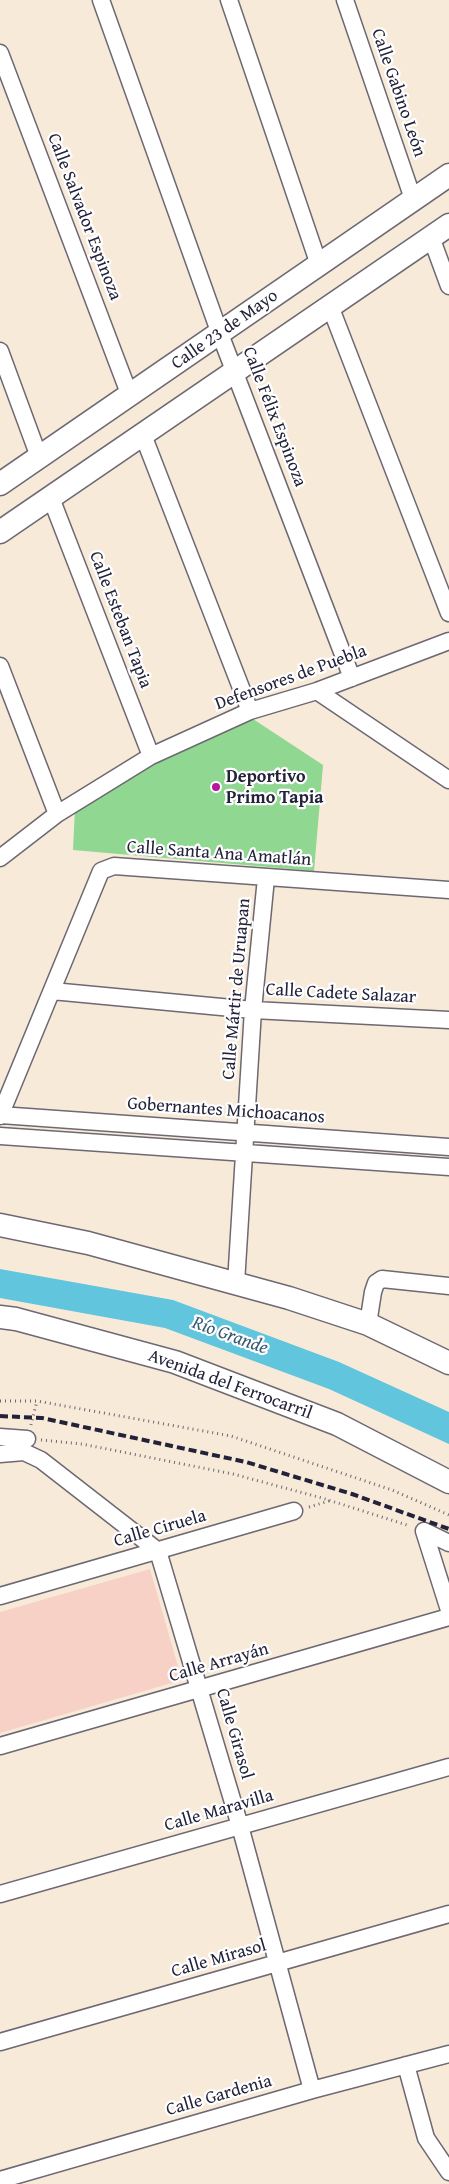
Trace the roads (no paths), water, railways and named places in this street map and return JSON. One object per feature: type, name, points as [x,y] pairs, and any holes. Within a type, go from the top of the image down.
[{"type":"street","name":"Calle Félix Espinoza","points":[[100,0],[220,334],[352,678]]},
{"type":"street","points":[[228,0],[319,265]]},
{"type":"street","name":"Calle Gabino León","points":[[345,0],[413,200]]},
{"type":"street","name":"Calle Salvador Espinoza","points":[[0,53],[130,396]]},
{"type":"street","name":"Calle 23 de Mayo","points":[[0,484],[449,175]]},
{"type":"street","points":[[0,532],[440,231],[449,286]]},
{"type":"street","points":[[330,306],[449,613]]},
{"type":"street","points":[[0,351],[39,457]]},
{"type":"street","points":[[143,435],[250,711]]},
{"type":"street","name":"Calle Esteban Tapia","points":[[51,498],[151,756]]},
{"type":"street","name":"Defensores de Puebla","points":[[0,858],[57,814],[151,756],[250,711],[316,691],[449,641]]},
{"type":"street","points":[[0,666],[57,814]]},
{"type":"street","points":[[316,691],[449,780]]},
{"type":"street","name":"Calle Santa Ana Amatlán","points":[[0,1115],[101,871],[114,866],[449,890]]},
{"type":"street","name":"Calle Mártir de Uruapan","points":[[236,1283],[253,1010],[266,878]]},
{"type":"street","name":"Calle Cadete Salazar","points":[[52,991],[253,1010],[449,1020]]},
{"type":"street","name":"Gobernantes Michoacanos","points":[[0,1115],[449,1148]]},
{"type":"street","points":[[0,1136],[449,1167]]},
{"type":"street","points":[[0,1225],[88,1243],[236,1283],[368,1324],[449,1362]]},
{"type":"street","points":[[368,1324],[372,1292],[376,1283],[382,1279],[449,1286]]},
{"type":"street","name":"Avenida del Ferrocarril","points":[[0,1317],[16,1319],[175,1362],[337,1424],[449,1482]]},
{"type":"street","points":[[0,1437],[25,1446],[40,1460],[158,1551]]},
{"type":"street","points":[[0,1454],[25,1446]]},
{"type":"street","name":"Calle Ciruela","points":[[0,1596],[294,1512]]},
{"type":"street","points":[[449,1543],[424,1531],[449,1610]]},
{"type":"street","name":"Calle Girasol","points":[[158,1551],[240,1826],[312,2090]]},
{"type":"street","name":"Calle Arrayán","points":[[0,1746],[449,1617]]},
{"type":"street","name":"Calle Maravilla","points":[[0,1894],[449,1767]]},
{"type":"street","name":"Calle Mirasol","points":[[0,2042],[449,1914]]},
{"type":"street","name":"Calle Gardenia","points":[[0,2180],[23,2179],[312,2090],[449,2054]]},
{"type":"street","points":[[406,2066],[426,2138],[449,2172]]},
{"type":"water","name":"Río Grande","points":[[0,1269],[173,1300],[339,1362],[449,1412],[449,1444],[329,1389],[165,1328],[0,1298]]},
{"type":"railway","points":[[0,1416],[42,1418],[246,1462],[352,1494],[449,1529]]},
{"type":"place","name":"Deportivo Primo Tapia","points":[[216,787]]}]
